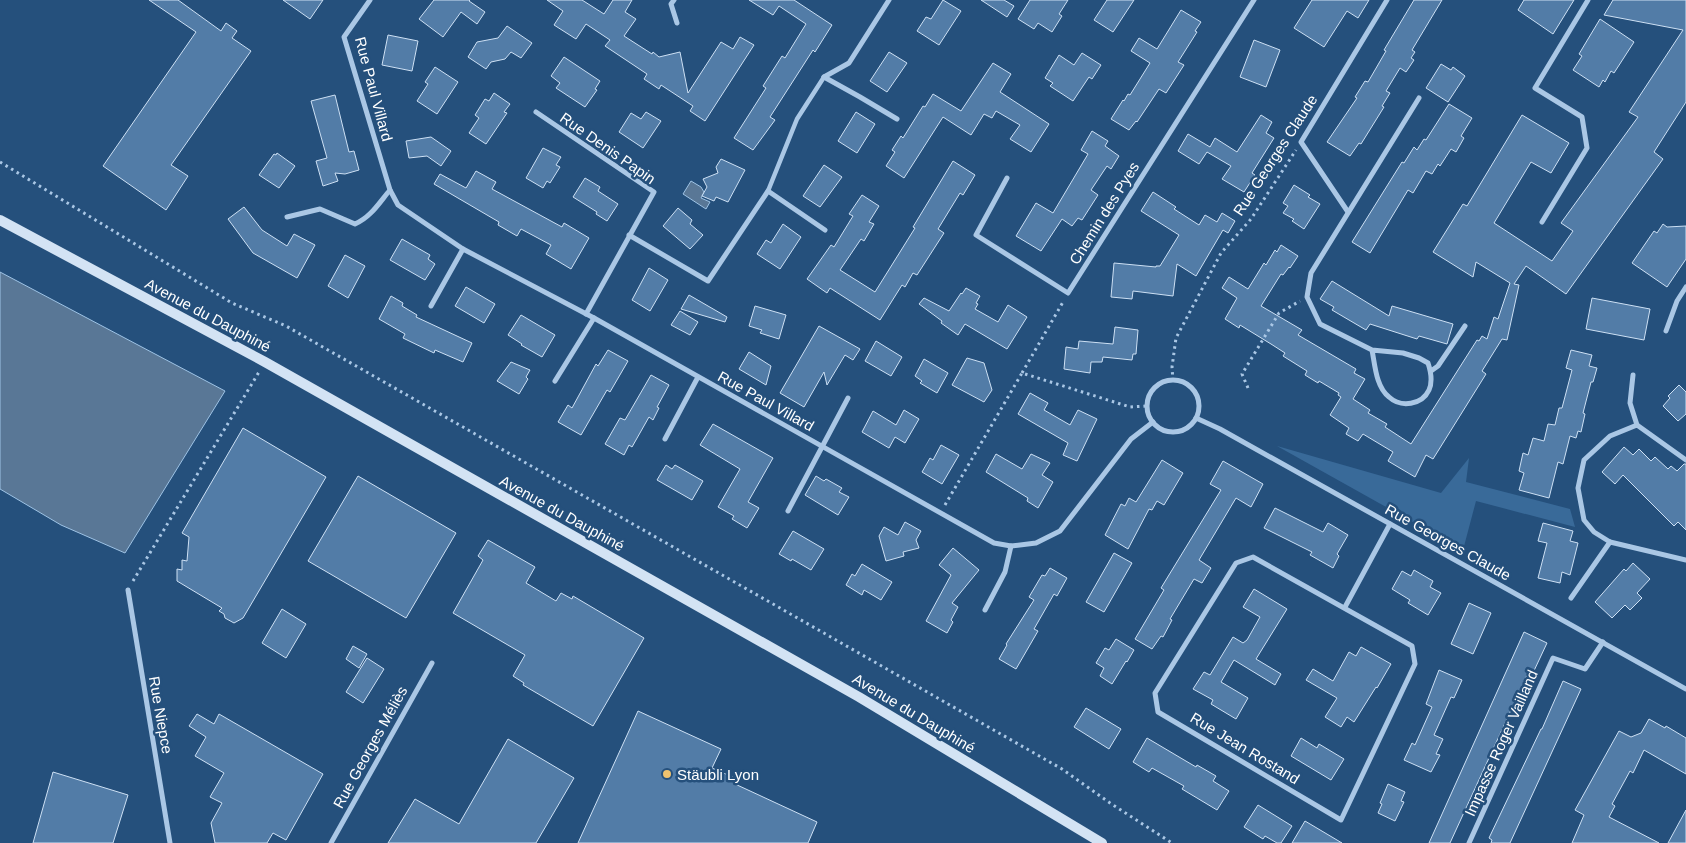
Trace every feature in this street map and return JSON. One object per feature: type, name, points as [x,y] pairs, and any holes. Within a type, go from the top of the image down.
[{"type":"main road","name":"Avenue du Dauphiné","points":[[0,220],[265,362],[859,696],[1102,843]]},
{"type":"street","name":"Rue Paul Villard","points":[[370,0],[344,36],[390,190],[398,205],[463,249],[594,318],[942,515],[994,543],[1011,546]]},
{"type":"street","points":[[674,0],[671,4],[677,23]]},
{"type":"street","points":[[629,235],[708,281],[768,191],[797,119],[824,77],[849,62],[889,0]]},
{"type":"street","name":"Chemin des Pyes","points":[[1068,293],[1254,0]]},
{"type":"street","name":"Rue Georges Claude","points":[[1300,142],[1387,0]]},
{"type":"street","points":[[1542,222],[1587,148],[1582,117],[1535,88],[1588,0]]},
{"type":"street","points":[[824,77],[897,119]]},
{"type":"street","points":[[1372,350],[1377,376],[1389,398],[1401,403],[1412,404],[1421,400],[1429,391],[1431,371],[1428,363],[1403,353],[1372,350],[1320,324],[1307,297],[1311,273],[1420,98]]},
{"type":"street","name":"Rue Denis Papin","points":[[536,112],[654,192],[586,314]]},
{"type":"street","points":[[1300,142],[1348,212]]},
{"type":"street","points":[[1006,178],[976,235],[1068,293]]},
{"type":"street","points":[[287,217],[320,209],[355,224],[371,214],[390,190]]},
{"type":"street","points":[[768,191],[824,230]]},
{"type":"street","points":[[431,306],[463,249]]},
{"type":"street","points":[[1666,332],[1677,301],[1686,287]]},
{"type":"street","points":[[555,381],[594,318]]},
{"type":"street","points":[[1431,371],[1438,366],[1465,326]]},
{"type":"street","points":[[1633,376],[1630,403],[1637,425],[1686,460]]},
{"type":"street","name":"Rue Paul Villard","points":[[665,439],[698,377]]},
{"type":"street","points":[[1172,381],[1179,381],[1189,386],[1196,395],[1199,406],[1196,418],[1189,427],[1178,432],[1167,432],[1156,427],[1149,418],[1146,406],[1149,395],[1156,386],[1172,381]]},
{"type":"street","name":"Rue Paul Villard","points":[[788,511],[848,398]]},
{"type":"street","name":"Rue Georges Claude","points":[[1196,418],[1686,689]]},
{"type":"street","points":[[985,610],[1005,572],[1011,546],[1036,543],[1060,531],[1132,439],[1152,422]]},
{"type":"street","points":[[1637,425],[1610,436],[1584,460],[1578,488],[1584,520],[1594,532],[1610,542],[1686,560]]},
{"type":"street","points":[[1344,607],[1390,524]]},
{"type":"street","points":[[1571,598],[1610,542]]},
{"type":"street","name":"Rue Jean Rostand","points":[[1253,557],[1344,607],[1412,646],[1415,664],[1341,820],[1158,712],[1155,693],[1236,562],[1253,557]]},
{"type":"street","name":"Rue Niepce","points":[[128,590],[170,843]]},
{"type":"street","name":"Impasse Roger Vailland","points":[[1469,843],[1553,658],[1585,669],[1603,642]]},
{"type":"street","name":"Rue Georges Méliès","points":[[331,843],[432,663]]},
{"type":"path","name":"Rue Georges Claude","points":[[1172,381],[1176,338],[1221,253],[1251,219],[1300,142]]},
{"type":"path","points":[[0,162],[232,303],[286,326],[1062,769],[1172,843]]},
{"type":"path","points":[[942,515],[1068,293]]},
{"type":"path","points":[[1248,388],[1242,374],[1279,313],[1307,297]]},
{"type":"path","points":[[128,590],[265,362]]},
{"type":"path","points":[[1022,374],[1130,407],[1146,406]]},
{"type":"shaded area","points":[[691,181],[701,187],[704,192],[701,198],[710,202],[706,209],[683,194]]},
{"type":"shaded area","points":[[0,272],[225,391],[125,553],[61,525],[0,489]]},
{"type":"shaded area","points":[[1277,446],[1441,493],[1469,458],[1466,482],[1570,509],[1575,527],[1476,501],[1463,550]]},
{"type":"building","points":[[149,0],[178,0],[221,31],[226,23],[237,31],[232,38],[251,51],[171,165],[188,176],[166,210],[103,166],[196,32]]},
{"type":"building","points":[[283,0],[323,0],[310,19]]},
{"type":"building","points":[[434,0],[470,0],[485,12],[477,24],[461,12],[443,37],[419,19]]},
{"type":"building","points":[[547,0],[582,0],[604,14],[613,0],[632,0],[625,12],[636,19],[624,36],[659,57],[680,52],[688,93],[721,42],[733,49],[740,37],[754,45],[705,121],[690,111],[693,106],[661,85],[659,89],[644,79],[647,74],[605,46],[610,40],[586,24],[576,39],[554,25],[563,11]]},
{"type":"building","points":[[749,0],[794,0],[832,25],[815,52],[813,50],[770,117],[775,120],[753,150],[734,138],[766,88],[763,86],[782,56],[785,58],[806,24],[779,6],[773,15]]},
{"type":"building","points":[[943,0],[961,11],[939,45],[917,31],[926,17],[931,19]]},
{"type":"building","points":[[981,0],[1004,0],[1014,6],[1007,17]]},
{"type":"building","points":[[1030,0],[1068,0],[1059,14],[1062,16],[1052,32],[1038,23],[1034,29],[1018,19]]},
{"type":"building","points":[[1107,0],[1134,0],[1113,32],[1094,20]]},
{"type":"building","points":[[1312,0],[1369,0],[1358,18],[1347,11],[1324,47],[1294,28]]},
{"type":"building","points":[[1414,0],[1442,0],[1412,50],[1415,52],[1411,58],[1414,60],[1406,72],[1400,68],[1386,91],[1390,93],[1382,106],[1384,107],[1361,144],[1359,143],[1350,156],[1327,142],[1357,98],[1355,97],[1365,81],[1368,82],[1386,51],[1384,50]]},
{"type":"building","points":[[1524,0],[1574,0],[1553,34],[1518,10]]},
{"type":"building","points":[[1613,0],[1686,0],[1686,102],[1654,152],[1663,159],[1566,294],[1526,266],[1514,284],[1519,285],[1507,340],[1502,339],[1482,371],[1486,374],[1433,459],[1426,455],[1415,477],[1388,461],[1393,452],[1363,434],[1358,441],[1346,434],[1349,428],[1330,415],[1341,397],[1338,395],[1339,393],[1305,375],[1307,371],[1283,356],[1285,353],[1240,325],[1239,328],[1225,319],[1237,298],[1222,288],[1229,277],[1248,289],[1264,263],[1266,265],[1275,250],[1277,252],[1281,245],[1298,256],[1290,268],[1283,275],[1281,274],[1261,306],[1302,330],[1298,335],[1356,369],[1354,373],[1365,379],[1353,399],[1370,410],[1368,413],[1387,424],[1385,427],[1411,444],[1477,340],[1479,341],[1482,336],[1487,339],[1494,317],[1498,319],[1510,283],[1476,262],[1473,277],[1433,252],[1463,204],[1467,206],[1522,115],[1569,143],[1551,173],[1531,162],[1494,223],[1552,261],[1573,231],[1561,223],[1638,117],[1629,112],[1683,30],[1604,15]]},
{"type":"building","points":[[1181,10],[1201,22],[1195,31],[1197,32],[1178,62],[1184,65],[1166,93],[1159,89],[1137,122],[1129,130],[1111,119],[1123,100],[1128,94],[1130,95],[1150,63],[1131,51],[1139,38],[1157,49]]},
{"type":"building","points":[[1600,19],[1634,42],[1614,73],[1611,71],[1605,82],[1603,80],[1599,87],[1573,70],[1582,56],[1579,54]]},
{"type":"building","points":[[507,26],[532,43],[521,58],[511,52],[505,59],[491,62],[486,69],[468,57],[477,42],[498,38]]},
{"type":"building","points":[[388,35],[418,41],[412,71],[382,65]]},
{"type":"building","points":[[1254,40],[1280,50],[1266,87],[1240,77]]},
{"type":"building","points":[[889,52],[907,63],[887,92],[870,81]]},
{"type":"building","points":[[1082,53],[1101,65],[1092,79],[1089,77],[1073,101],[1050,86],[1053,83],[1045,78],[1059,55],[1074,65]]},
{"type":"building","points":[[564,57],[600,81],[595,89],[597,90],[585,107],[556,88],[560,83],[551,76]]},
{"type":"building","points":[[993,63],[1011,74],[1000,92],[1049,124],[1031,152],[1010,139],[1020,125],[996,111],[992,118],[984,114],[971,135],[943,117],[904,178],[886,166],[895,152],[892,150],[901,136],[903,138],[923,106],[925,107],[933,94],[961,111]]},
{"type":"building","points":[[1441,64],[1451,70],[1453,67],[1465,76],[1448,102],[1426,88]]},
{"type":"building","points":[[435,67],[458,82],[437,114],[417,101],[428,84],[425,82]]},
{"type":"building","points":[[494,93],[510,104],[504,112],[507,113],[486,144],[469,133],[479,118],[475,115],[485,99],[489,101]]},
{"type":"building","points":[[335,95],[349,152],[354,151],[359,170],[345,174],[335,173],[338,181],[323,186],[316,161],[327,158],[311,101]]},
{"type":"building","points":[[1449,104],[1472,118],[1461,136],[1464,138],[1456,152],[1451,149],[1440,166],[1438,164],[1432,174],[1426,171],[1413,193],[1408,190],[1370,253],[1352,242],[1402,162],[1404,163],[1414,147],[1417,150],[1424,139],[1426,140]]},
{"type":"building","points":[[646,112],[661,121],[643,148],[619,132],[631,113],[641,119]]},
{"type":"building","points":[[856,112],[875,124],[857,153],[838,141]]},
{"type":"building","points":[[1261,115],[1272,122],[1266,133],[1274,138],[1252,173],[1255,175],[1244,192],[1222,179],[1231,166],[1207,152],[1199,164],[1178,151],[1188,134],[1210,147],[1215,138],[1237,152]]},
{"type":"building","points":[[1092,131],[1108,141],[1105,146],[1119,156],[1111,169],[1107,166],[1091,190],[1098,195],[1082,220],[1078,218],[1072,226],[1062,219],[1041,251],[1016,236],[1036,203],[1053,213],[1088,154],[1081,150]]},
{"type":"building","points":[[431,137],[451,151],[441,166],[427,156],[409,158],[406,141]]},
{"type":"building","points":[[543,148],[561,157],[556,165],[560,167],[550,183],[547,181],[543,188],[526,178]]},
{"type":"building","points":[[277,153],[295,166],[279,188],[259,175],[274,154],[276,155]]},
{"type":"building","points":[[721,159],[745,170],[728,202],[716,197],[714,201],[702,196],[707,187],[703,179],[718,173],[716,167]]},
{"type":"building","points":[[953,161],[975,175],[963,195],[960,193],[938,229],[944,233],[917,275],[913,273],[905,287],[902,285],[880,320],[830,288],[827,293],[807,279],[831,245],[834,247],[853,216],[849,214],[862,195],[879,206],[869,222],[874,224],[864,241],[861,239],[840,270],[875,292],[915,228],[913,227]]},
{"type":"building","points":[[824,165],[842,177],[820,207],[803,196]]},
{"type":"building","points":[[476,171],[496,182],[492,189],[562,227],[564,223],[589,238],[571,269],[546,254],[551,245],[521,229],[517,236],[498,225],[499,222],[434,184],[440,174],[466,188]]},
{"type":"building","points":[[585,178],[600,187],[598,191],[618,204],[607,221],[596,214],[597,212],[573,197]]},
{"type":"building","points":[[1294,185],[1320,204],[1304,229],[1292,221],[1294,219],[1283,213],[1288,206],[1283,203]]},
{"type":"building","points":[[1153,192],[1176,207],[1174,209],[1199,225],[1205,215],[1217,222],[1222,213],[1235,221],[1228,233],[1223,230],[1196,276],[1177,264],[1173,296],[1133,291],[1132,299],[1111,297],[1114,263],[1160,266],[1179,235],[1141,211]]},
{"type":"building","points":[[244,207],[262,230],[287,246],[294,234],[315,245],[297,278],[253,253],[228,219]]},
{"type":"building","points":[[678,208],[692,220],[690,224],[703,235],[690,249],[663,226]]},
{"type":"building","points":[[783,224],[801,237],[780,269],[757,254],[766,240],[771,243]]},
{"type":"building","points":[[1663,224],[1667,227],[1686,226],[1686,259],[1667,287],[1632,263],[1654,231],[1657,233]]},
{"type":"building","points":[[402,239],[430,255],[428,259],[435,264],[425,280],[390,260]]},
{"type":"building","points":[[345,255],[365,266],[348,298],[328,286]]},
{"type":"building","points":[[649,268],[668,280],[650,311],[632,300]]},
{"type":"building","points":[[1332,281],[1389,316],[1392,306],[1453,324],[1447,344],[1419,336],[1417,339],[1370,324],[1366,330],[1332,310],[1334,307],[1320,299]]},
{"type":"building","points":[[466,287],[495,304],[484,323],[455,306]]},
{"type":"building","points":[[966,288],[980,296],[975,309],[998,322],[1008,305],[1027,317],[1007,349],[965,324],[958,335],[919,304],[924,298],[949,311]]},
{"type":"building","points":[[689,295],[727,317],[725,322],[681,309]]},
{"type":"building","points":[[391,296],[403,303],[402,306],[417,315],[416,317],[472,343],[463,362],[435,350],[434,353],[403,338],[405,334],[379,319]]},
{"type":"building","points":[[1592,298],[1650,309],[1644,340],[1586,329]]},
{"type":"building","points":[[755,306],[786,315],[779,339],[760,333],[762,330],[749,326]]},
{"type":"building","points":[[680,311],[698,322],[690,335],[671,325]]},
{"type":"building","points":[[521,315],[555,335],[542,357],[508,335]]},
{"type":"building","points":[[819,326],[860,349],[853,360],[845,355],[827,385],[824,372],[804,407],[780,393]]},
{"type":"building","points":[[1115,327],[1138,330],[1136,354],[1133,354],[1132,360],[1103,357],[1102,362],[1091,362],[1090,373],[1064,369],[1066,347],[1078,349],[1079,341],[1113,344]]},
{"type":"building","points":[[876,341],[902,357],[891,376],[865,361]]},
{"type":"building","points":[[608,350],[628,361],[610,392],[607,390],[581,435],[558,422],[568,405],[572,408],[596,364],[598,366]]},
{"type":"building","points":[[1571,350],[1592,355],[1589,366],[1597,368],[1593,382],[1591,382],[1583,413],[1585,414],[1581,432],[1578,431],[1576,438],[1570,436],[1563,464],[1558,462],[1549,498],[1519,490],[1524,473],[1519,471],[1523,453],[1528,455],[1533,438],[1544,441],[1548,424],[1555,425],[1559,408],[1562,408],[1572,370],[1566,368]]},
{"type":"building","points":[[749,352],[771,366],[766,385],[739,369]]},
{"type":"building","points":[[967,358],[984,363],[992,390],[984,402],[952,385]]},
{"type":"building","points":[[924,359],[948,373],[937,393],[920,383],[922,381],[915,376]]},
{"type":"building","points":[[511,362],[530,370],[526,377],[528,379],[519,394],[497,381]]},
{"type":"building","points":[[651,375],[669,385],[657,407],[659,408],[653,420],[649,417],[632,447],[629,445],[624,455],[605,444],[620,418],[625,420]]},
{"type":"building","points":[[1679,385],[1686,392],[1686,414],[1678,421],[1663,406],[1670,398],[1668,396]]},
{"type":"building","points":[[1030,393],[1048,403],[1044,410],[1070,425],[1078,410],[1097,419],[1077,461],[1063,455],[1068,443],[1018,414]]},
{"type":"building","points":[[904,410],[919,419],[905,443],[895,437],[889,448],[862,432],[873,411],[896,425]]},
{"type":"building","points":[[713,424],[773,458],[748,502],[759,508],[747,528],[732,519],[734,516],[718,507],[740,469],[700,445]]},
{"type":"building","points":[[243,428],[326,477],[243,618],[234,623],[225,618],[224,614],[219,611],[222,608],[177,581],[177,569],[182,570],[182,560],[187,561],[189,537],[182,533]]},
{"type":"building","points":[[941,445],[959,455],[942,484],[922,472],[930,458],[933,460]]},
{"type":"building","points":[[1624,447],[1633,455],[1639,449],[1651,461],[1655,457],[1668,469],[1671,466],[1677,471],[1686,464],[1686,530],[1678,522],[1674,526],[1623,475],[1615,484],[1602,472]]},
{"type":"building","points":[[996,454],[1022,469],[1031,454],[1050,463],[1042,475],[1053,482],[1038,508],[1027,501],[1028,498],[986,472]]},
{"type":"building","points":[[1162,460],[1183,473],[1164,505],[1157,501],[1152,510],[1149,509],[1128,549],[1105,535],[1121,504],[1125,506],[1129,498],[1136,502]]},
{"type":"building","points":[[1223,461],[1263,484],[1251,507],[1236,498],[1199,560],[1211,568],[1202,583],[1194,579],[1170,619],[1172,620],[1163,637],[1161,636],[1152,649],[1135,639],[1164,590],[1161,588],[1221,490],[1210,484]]},
{"type":"building","points":[[666,465],[672,469],[675,465],[703,481],[692,500],[657,480]]},
{"type":"building","points":[[358,476],[456,533],[406,618],[308,561]]},
{"type":"building","points":[[816,476],[842,488],[839,492],[849,497],[838,515],[805,495]]},
{"type":"building","points":[[1275,508],[1323,532],[1328,523],[1348,535],[1337,554],[1339,556],[1333,568],[1310,555],[1312,552],[1264,528]]},
{"type":"building","points":[[905,522],[921,531],[916,540],[919,548],[903,552],[904,556],[886,561],[879,536],[884,527],[898,535]]},
{"type":"building","points":[[1543,523],[1573,531],[1570,541],[1578,543],[1570,575],[1562,572],[1560,583],[1538,578],[1547,543],[1538,541]]},
{"type":"building","points":[[793,531],[824,549],[811,570],[779,554]]},
{"type":"building","points":[[488,540],[535,567],[526,583],[556,601],[561,593],[572,599],[573,596],[644,638],[593,726],[523,685],[524,683],[513,676],[525,655],[453,613],[483,560],[478,556]]},
{"type":"building","points":[[953,548],[979,570],[952,603],[958,607],[947,633],[926,621],[951,575],[939,565]]},
{"type":"building","points":[[1114,553],[1132,563],[1104,612],[1086,602]]},
{"type":"building","points":[[1633,563],[1650,579],[1637,593],[1642,598],[1630,610],[1625,605],[1612,618],[1595,602],[1624,569],[1626,571]]},
{"type":"building","points":[[862,564],[892,582],[881,600],[864,590],[862,595],[846,585],[852,574],[855,576]]},
{"type":"building","points":[[1050,568],[1067,578],[1057,596],[1054,594],[1034,629],[1038,631],[1016,669],[999,659],[1006,644],[1034,600],[1029,597],[1042,575],[1045,576]]},
{"type":"building","points":[[1414,570],[1433,581],[1430,587],[1441,593],[1428,615],[1408,603],[1410,600],[1392,589],[1402,571],[1411,576]]},
{"type":"building","points":[[1254,589],[1287,609],[1256,659],[1281,674],[1275,685],[1234,660],[1221,682],[1248,698],[1236,719],[1211,704],[1213,700],[1193,689],[1204,672],[1210,675],[1233,637],[1243,643],[1247,640],[1260,617],[1243,607]]},
{"type":"building","points":[[1469,603],[1491,613],[1473,654],[1451,644]]},
{"type":"building","points":[[282,609],[306,624],[286,658],[262,643]]},
{"type":"building","points":[[1524,632],[1547,643],[1532,675],[1528,673],[1450,843],[1429,843]]},
{"type":"building","points":[[1116,639],[1134,650],[1112,684],[1100,676],[1104,668],[1096,663],[1105,648],[1109,650]]},
{"type":"building","points":[[353,646],[367,654],[359,668],[346,659]]},
{"type":"building","points":[[1361,647],[1391,664],[1354,722],[1347,717],[1341,727],[1325,717],[1337,698],[1306,680],[1313,669],[1333,681],[1349,652],[1356,656]]},
{"type":"building","points":[[367,658],[384,669],[363,703],[346,692]]},
{"type":"building","points":[[1439,670],[1462,680],[1454,698],[1451,697],[1434,735],[1443,739],[1436,754],[1440,755],[1431,772],[1404,760],[1412,743],[1415,745],[1432,707],[1426,704]]},
{"type":"building","points":[[1563,681],[1581,689],[1510,843],[1491,843],[1492,840],[1489,838]]},
{"type":"building","points":[[1086,708],[1121,729],[1109,749],[1074,727]]},
{"type":"building","name":"Stäubli Lyon","points":[[638,711],[721,749],[712,768],[737,779],[735,784],[817,822],[808,843],[578,843]]},
{"type":"building","points":[[197,714],[214,724],[219,714],[323,774],[286,840],[273,833],[267,843],[215,843],[211,823],[222,803],[210,797],[224,773],[195,756],[206,737],[189,726]]},
{"type":"building","points":[[1649,719],[1665,728],[1666,726],[1686,738],[1686,774],[1644,750],[1633,773],[1630,771],[1612,804],[1615,806],[1609,817],[1659,843],[1572,843],[1584,815],[1575,810],[1619,731],[1631,737],[1641,733]]},
{"type":"building","points":[[1147,738],[1196,767],[1197,765],[1216,776],[1213,781],[1229,791],[1217,810],[1182,789],[1184,786],[1152,768],[1149,772],[1133,762]]},
{"type":"building","points":[[1301,738],[1317,748],[1319,744],[1344,759],[1331,780],[1291,756]]},
{"type":"building","points":[[508,739],[574,778],[536,843],[388,843],[415,799],[459,824]]},
{"type":"building","points":[[53,772],[128,795],[113,843],[33,843]]},
{"type":"building","points":[[1388,784],[1405,792],[1401,801],[1404,802],[1395,821],[1378,813]]},
{"type":"building","points":[[1258,805],[1292,826],[1281,843],[1277,843],[1265,836],[1263,839],[1244,827]]},
{"type":"building","points":[[1686,810],[1686,843],[1668,843]]},
{"type":"building","points":[[1305,821],[1342,843],[1292,843]]},
{"type":"place","name":"Stäubli Lyon","points":[[667,774]]}]
